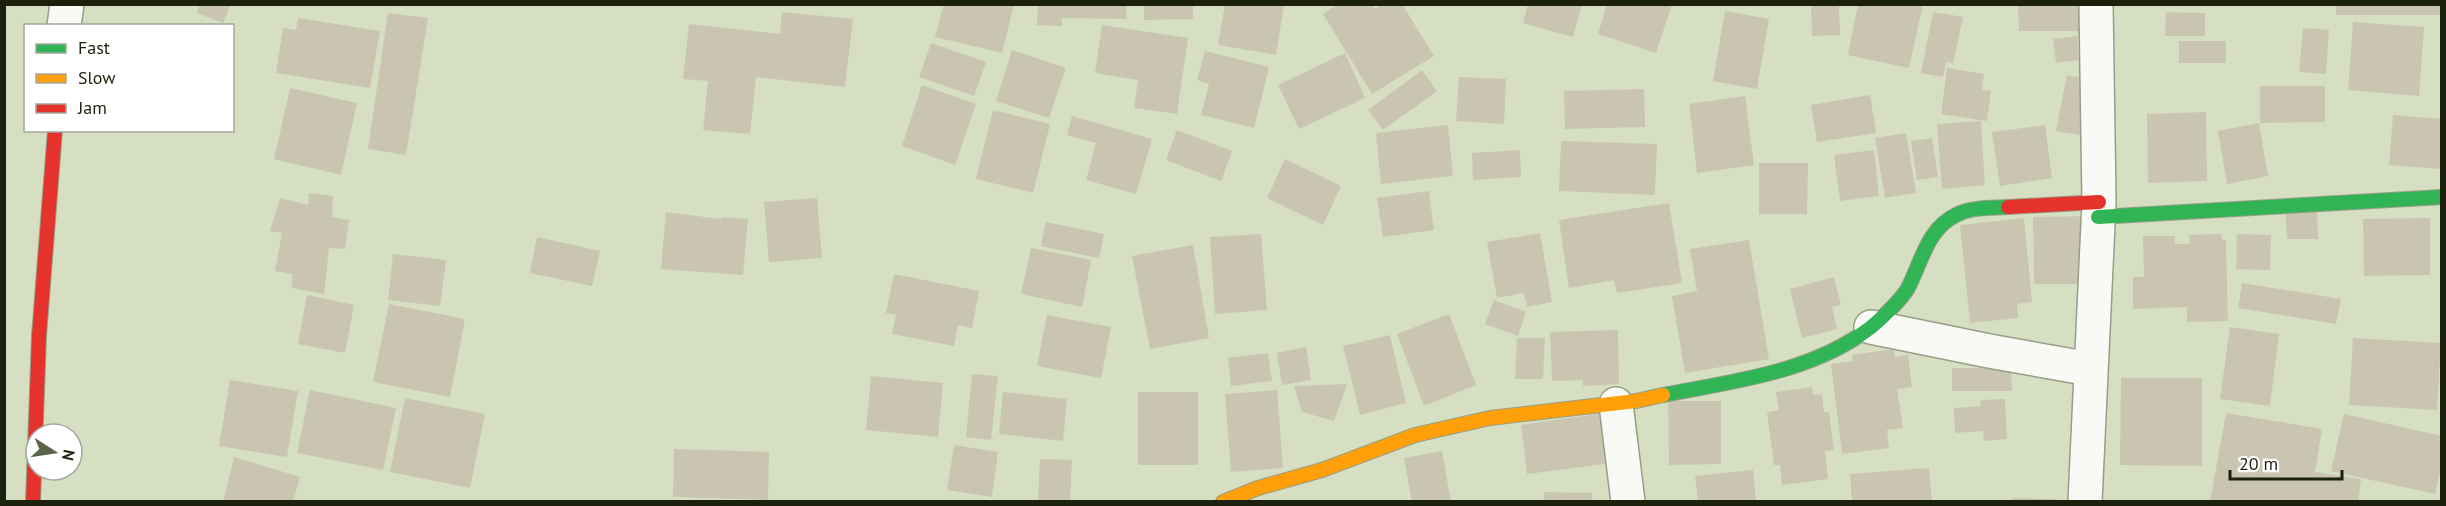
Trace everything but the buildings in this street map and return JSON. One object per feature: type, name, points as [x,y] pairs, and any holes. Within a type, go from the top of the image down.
[{"type":"street","points":[[64,24],[67,4]]},
{"type":"street","points":[[2085,501],[2098,210],[2096,4]]},
{"type":"street","points":[[33,501],[39,336],[55,132]]},
{"type":"street","points":[[1223,501],[1258,488],[1322,470],[1415,435],[1490,418],[1616,404],[1790,369],[1835,349],[1871,327],[1906,290],[1926,246],[1940,225],[1959,213],[1984,208],[2098,210],[2442,197]]},
{"type":"street","points":[[1871,327],[2090,369]]},
{"type":"street","points":[[1616,404],[1628,501]]},
{"type":"traffic: fast","points":[[2098,217],[2442,197]]},
{"type":"traffic: fast","points":[[1663,395],[1771,373],[1797,365],[1847,343],[1870,328],[1901,298],[1932,236],[1948,220],[1969,210],[2008,207]]},
{"type":"traffic: slow","points":[[1223,502],[1258,488],[1322,470],[1415,435],[1490,418],[1636,401],[1663,395]]},
{"type":"traffic: jam","points":[[33,502],[39,336],[55,132]]},
{"type":"traffic: jam","points":[[2008,207],[2099,202]]}]
